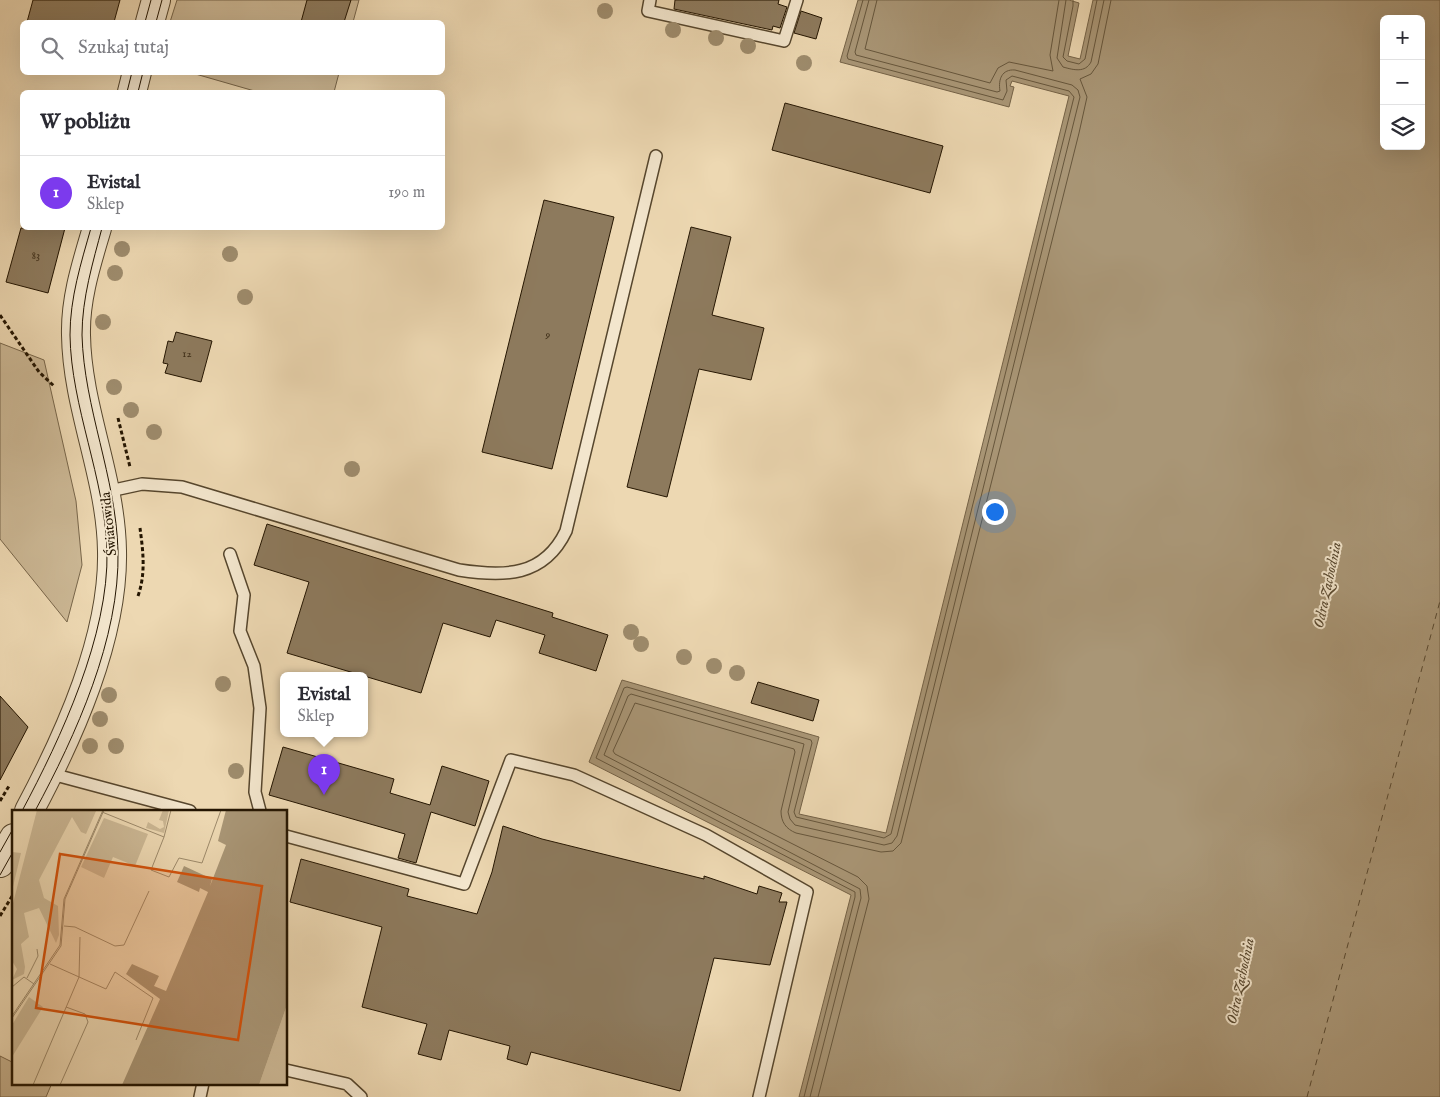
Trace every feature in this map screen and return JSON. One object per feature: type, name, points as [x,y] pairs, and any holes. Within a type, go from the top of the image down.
[{"type":"street","points":[[151,20],[156,0]]},
{"type":"street","points":[[132,90],[136,75]]},
{"type":"street","name":"Światowida","points":[[30,810],[48,773],[93,662],[108,608],[112,549],[105,492],[80,374],[76,345],[78,305],[97,230]]},
{"type":"street","points":[[0,863],[12,842]]},
{"type":"lane","points":[[650,0],[648,11],[784,41],[797,0]]},
{"type":"lane","points":[[105,492],[142,484],[182,487],[459,570],[486,574],[525,570],[546,560],[554,552],[566,531],[656,156]]},
{"type":"lane","points":[[230,554],[244,595],[240,631],[254,666],[260,708],[255,792],[260,810]]},
{"type":"lane","points":[[288,837],[464,884],[511,760],[574,775],[706,835],[807,892],[759,1097]]},
{"type":"lane","points":[[48,773],[186,810]]},
{"type":"lane","points":[[288,1070],[347,1084],[360,1097]]},
{"type":"lane","points":[[200,1097],[204,1084]]},
{"type":"path","points":[[0,315],[40,372],[59,391],[58,383]]},
{"type":"path","points":[[0,801],[14,777]]},
{"type":"path","points":[[0,916],[12,896]]},
{"type":"shaded area","points":[[177,0],[359,0],[354,20],[171,20]]},
{"type":"shaded area","points":[[199,75],[338,75],[335,90],[251,90]]},
{"type":"shaded area","points":[[0,343],[44,360],[76,501],[82,565],[67,622],[0,539]]},
{"type":"shaded area","points":[[0,1056],[12,1062],[12,1084],[52,1084],[46,1097],[0,1097]]},
{"type":"water","name":"Odra Zachodnia","points":[[858,0],[1069,0],[1079,3],[1068,56],[1080,59],[1093,0],[1440,0],[1440,1097],[799,1097],[851,895],[589,762],[622,680],[819,737],[799,814],[886,833],[1069,96],[1012,81],[1010,86],[1014,87],[1009,107],[840,62]]},
{"type":"building","points":[[33,0],[120,0],[115,20],[28,20]]},
{"type":"building","points":[[307,0],[351,0],[345,20],[302,20]]},
{"type":"building","points":[[675,0],[779,0],[778,4],[787,7],[780,28],[773,26],[772,30],[674,9]]},
{"type":"building","points":[[801,11],[822,18],[816,39],[794,33]]},
{"type":"building","points":[[785,103],[943,146],[930,193],[772,150]]},
{"type":"building","points":[[544,200],[614,217],[552,469],[482,452]]},
{"type":"building","points":[[691,227],[731,237],[712,315],[764,328],[751,380],[699,369],[667,497],[627,487]]},
{"type":"building","points":[[20,230],[64,230],[48,293],[6,282]]},
{"type":"building","points":[[176,332],[212,341],[201,382],[165,373],[168,364],[163,363],[168,341],[173,342]]},
{"type":"building","points":[[267,524],[553,613],[552,617],[608,635],[596,671],[539,653],[545,635],[496,620],[490,637],[443,623],[421,693],[368,677],[368,672],[351,672],[287,653],[309,582],[254,565]]},
{"type":"building","points":[[758,682],[819,700],[813,721],[751,703]]},
{"type":"building","points":[[0,696],[28,727],[0,780]]},
{"type":"building","points":[[283,747],[394,779],[390,793],[430,805],[442,766],[489,781],[475,826],[431,812],[416,863],[398,858],[405,834],[269,795]]},
{"type":"building","points":[[503,826],[542,839],[704,879],[704,876],[757,894],[759,886],[782,893],[779,902],[787,902],[770,965],[714,958],[680,1091],[531,1052],[527,1065],[507,1059],[510,1046],[449,1030],[441,1060],[418,1054],[427,1024],[362,1007],[382,927],[290,902],[301,859],[409,889],[407,896],[477,914],[492,872]]},
{"type":"ferry route","points":[[1307,1097],[1440,601]]},
{"type":"tram line","points":[[146,20],[151,0]]},
{"type":"tram line","points":[[157,20],[162,0]]},
{"type":"tram line","points":[[128,90],[131,75]]},
{"type":"tram line","points":[[138,90],[142,75]]},
{"type":"tram line","points":[[23,810],[67,719],[80,685],[100,617],[106,583],[107,551],[105,524],[101,497],[76,389],[70,335],[74,294],[90,230]]},
{"type":"tram line","points":[[36,810],[66,751],[93,685],[112,618],[117,584],[118,551],[116,523],[112,496],[88,389],[82,335],[86,294],[101,230]]},
{"type":"tram line","points":[[0,852],[12,831]]},
{"type":"tram line","points":[[0,875],[12,854]]},
{"type":"place","name":"Evistal","points":[[324,795]]}]
